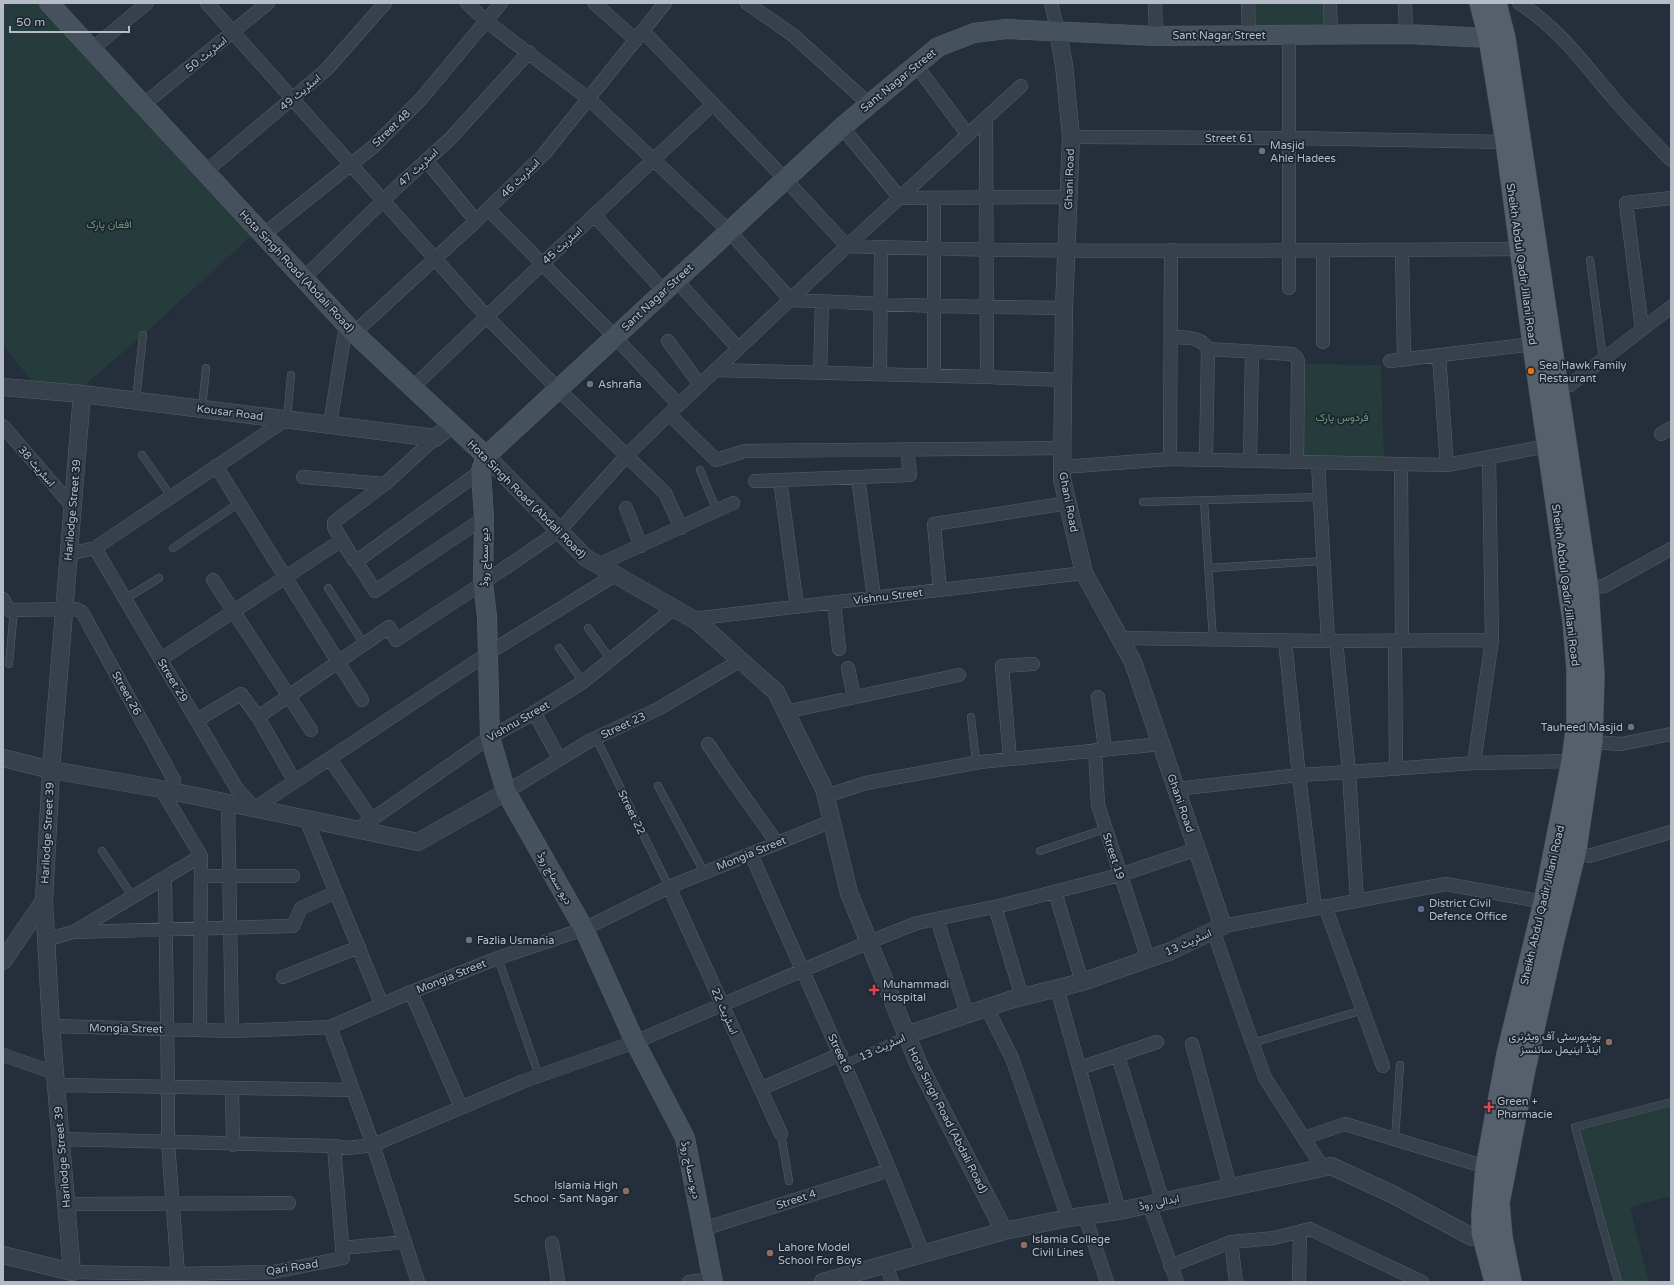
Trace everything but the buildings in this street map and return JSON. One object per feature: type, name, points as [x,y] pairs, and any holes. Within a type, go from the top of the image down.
[{"type":"main road","name":"Hota Singh Road (Abdali Road)","points":[[49,3],[350,329],[452,424],[483,463]]},
{"type":"main road","name":"Sheikh Abdul Qadir Jillani Road","points":[[1493,3],[1489,38],[1506,142],[1576,644],[1577,721],[1572,761],[1544,902],[1507,1054],[1486,1167],[1482,1233],[1498,1282]]},
{"type":"main road","name":"Sheikh Abdul Qadir Jillani Road","points":[[1493,3],[1505,38],[1559,388],[1588,588],[1594,675],[1592,742],[1576,850],[1554,939],[1525,1069],[1499,1203],[1502,1237],[1498,1282]]},
{"type":"main road","name":"Sant Nagar Street","points":[[483,463],[558,389],[785,179],[842,127],[938,47],[974,33],[1006,29],[1156,36],[1406,34],[1489,38]]},
{"type":"main road","name":"دیو سماج روڈ","points":[[483,463],[483,583],[487,616],[490,737],[506,792],[584,929],[635,1042],[685,1138],[713,1281]]},
{"type":"street","points":[[92,49],[147,3]]},
{"type":"street","points":[[207,3],[383,201],[436,258],[487,317],[558,389],[665,492],[681,528]]},
{"type":"street","name":"اسٹریٹ 50","points":[[143,105],[268,3]]},
{"type":"street","name":"اسٹریٹ 49","points":[[205,172],[326,70],[385,3]]},
{"type":"street","points":[[467,3],[486,21],[529,52],[589,99],[729,231],[791,300],[934,306],[1064,308]]},
{"type":"street","name":"Street 48","points":[[263,235],[374,146],[421,99],[501,3]]},
{"type":"street","points":[[594,3],[639,36],[713,104],[847,246],[987,251],[1520,249]]},
{"type":"street","name":"اسٹریٹ 46","points":[[350,329],[436,258],[544,154],[665,3]]},
{"type":"street","points":[[747,3],[794,36],[869,104]]},
{"type":"street","name":"Ghani Road","points":[[1051,3],[1064,65],[1071,137],[1064,308],[1062,479],[1084,573],[1133,662],[1197,850],[1218,928]]},
{"type":"street","points":[[1155,3],[1156,36]]},
{"type":"street","points":[[1248,3],[1249,35]]},
{"type":"street","points":[[1330,3],[1331,35]]},
{"type":"street","points":[[1406,3],[1406,34]]},
{"type":"street","points":[[1519,3],[1533,7],[1574,50],[1615,100],[1671,160]]},
{"type":"street","points":[[1289,35],[1289,288]]},
{"type":"street","name":"اسٹریٹ 47","points":[[303,279],[426,160],[451,138],[529,52]]},
{"type":"street","points":[[916,65],[968,135]]},
{"type":"street","points":[[258,717],[389,627],[396,640],[559,531],[627,455],[674,409],[847,246],[1021,86]]},
{"type":"street","name":"اسٹریٹ 45","points":[[412,388],[713,104]]},
{"type":"street","points":[[986,119],[987,377]]},
{"type":"street","points":[[842,127],[900,198]]},
{"type":"street","name":"Street 61","points":[[1071,137],[1288,138],[1506,142]]},
{"type":"street","points":[[426,160],[476,221]]},
{"type":"street","points":[[900,198],[1069,197]]},
{"type":"street","points":[[934,198],[934,376]]},
{"type":"street","points":[[1642,329],[1626,203],[1671,198]]},
{"type":"street","points":[[488,209],[543,263],[614,337],[716,460],[746,451],[1063,448]]},
{"type":"street","points":[[594,215],[738,348]]},
{"type":"street","points":[[880,374],[881,248]]},
{"type":"street","points":[[1170,459],[1171,250]]},
{"type":"street","points":[[1323,250],[1323,342]]},
{"type":"street","points":[[1402,250],[1404,360]]},
{"type":"street","points":[[820,373],[822,301]]},
{"type":"street","points":[[1559,388],[1570,385],[1671,307]]},
{"type":"street","points":[[330,424],[350,329]]},
{"type":"street","points":[[1171,337],[1197,340],[1208,349],[1206,460]]},
{"type":"street","points":[[668,341],[700,385]]},
{"type":"street","points":[[1390,361],[1533,344]]},
{"type":"street","points":[[1208,349],[1292,354],[1296,357],[1298,361],[1297,462]]},
{"type":"street","points":[[1250,461],[1252,352]]},
{"type":"street","points":[[1438,356],[1447,465]]},
{"type":"street","points":[[715,370],[1064,380]]},
{"type":"street","name":"Kousar Road","points":[[3,387],[82,394],[436,438]]},
{"type":"street","name":"Harilodge Street 39","points":[[72,1272],[51,1026],[44,901],[51,770],[82,394]]},
{"type":"street","points":[[68,554],[95,548],[286,419]]},
{"type":"street","points":[[452,424],[385,484],[334,522],[334,527],[375,591],[484,518]]},
{"type":"street","name":"اسٹریٹ 38","points":[[3,426],[72,506]]},
{"type":"street","points":[[1062,467],[1170,459],[1447,465],[1548,446]]},
{"type":"street","points":[[754,481],[910,475],[908,449]]},
{"type":"street","points":[[1474,763],[1492,640],[1489,457]]},
{"type":"street","points":[[1318,462],[1323,561],[1348,772],[1357,900]]},
{"type":"street","points":[[356,561],[483,463]]},
{"type":"street","name":"Hota Singh Road (Abdali Road)","points":[[483,463],[559,531],[586,558],[698,622],[776,692],[824,789],[849,893],[906,1035],[918,1063],[1004,1231]]},
{"type":"street","points":[[1396,769],[1401,465]]},
{"type":"street","points":[[216,466],[362,700]]},
{"type":"street","points":[[303,477],[385,484]]},
{"type":"street","points":[[858,477],[874,598]]},
{"type":"street","points":[[780,480],[797,607]]},
{"type":"street","points":[[598,565],[733,503]]},
{"type":"street","points":[[940,590],[934,524],[1068,504]]},
{"type":"street","points":[[626,508],[642,546]]},
{"type":"street","points":[[161,660],[342,540]]},
{"type":"street","name":"Street 29","points":[[95,548],[237,789],[255,808]]},
{"type":"street","points":[[1588,588],[1604,586],[1671,549]]},
{"type":"street","name":"Vishnu Street","points":[[692,619],[1084,573]]},
{"type":"street","points":[[255,808],[487,654],[615,575]]},
{"type":"street","points":[[213,580],[311,730]]},
{"type":"street","points":[[3,600],[9,610],[65,610]]},
{"type":"street","points":[[834,602],[839,650]]},
{"type":"street","name":"Vishnu Street","points":[[358,829],[490,737],[583,682],[674,608]]},
{"type":"street","name":"Street 26","points":[[65,610],[76,609],[82,612],[174,780],[167,790]]},
{"type":"street","points":[[1120,638],[1332,641],[1492,640]]},
{"type":"street","points":[[1285,640],[1299,775],[1320,907],[1363,1010],[1383,1066]]},
{"type":"street","name":"Street 23","points":[[506,792],[559,758],[596,738],[658,709],[741,660]]},
{"type":"street","points":[[1010,759],[1002,666],[1033,664]]},
{"type":"street","points":[[848,668],[854,697]]},
{"type":"street","points":[[785,712],[959,674]]},
{"type":"street","points":[[196,720],[241,694],[258,717],[295,782]]},
{"type":"street","name":"Street 19","points":[[1098,697],[1100,750],[1098,805],[1148,959]]},
{"type":"street","points":[[534,712],[559,758]]},
{"type":"street","points":[[1592,742],[1621,744],[1671,734]]},
{"type":"street","points":[[708,744],[777,843]]},
{"type":"street","points":[[826,796],[866,783],[976,762],[1161,744]]},
{"type":"street","points":[[3,758],[51,770],[167,790],[418,842],[506,792]]},
{"type":"street","points":[[330,759],[372,820]]},
{"type":"street","points":[[1177,789],[1299,775],[1474,763],[1572,761]]},
{"type":"street","points":[[167,790],[201,856],[200,1030]]},
{"type":"street","points":[[228,803],[232,1030]]},
{"type":"street","points":[[306,819],[382,1005]]},
{"type":"street","name":"Mongia Street","points":[[51,1026],[200,1030],[330,1027],[411,992],[498,958],[584,929],[669,887],[832,821]]},
{"type":"street","points":[[1576,850],[1589,856],[1671,832]]},
{"type":"street","points":[[60,1139],[233,1145],[334,1146],[347,1148],[373,1145],[461,1107],[539,1076],[635,1042],[802,970],[917,923],[996,907],[1055,892],[1120,875],[1197,850]]},
{"type":"street","name":"Street 6","points":[[751,854],[843,1059],[890,1170],[923,1254]]},
{"type":"street","points":[[46,940],[73,932],[201,856]]},
{"type":"street","points":[[201,876],[293,876]]},
{"type":"street","points":[[165,878],[168,1143],[178,1274]]},
{"type":"street","name":"اسٹریٹ 13","points":[[906,1035],[1022,997],[1082,982],[1171,951],[1218,928],[1320,907],[1446,884],[1544,902]]},
{"type":"street","name":"اسٹریٹ 22","points":[[669,887],[781,1134]]},
{"type":"street","points":[[73,932],[293,926],[301,908],[336,892]]},
{"type":"street","points":[[1055,892],[1082,982]]},
{"type":"street","points":[[3,961],[44,901]]},
{"type":"street","points":[[996,907],[1022,997]]},
{"type":"street","points":[[937,919],[967,1014]]},
{"type":"street","points":[[1218,928],[1252,1043],[1265,1078],[1323,1168]]},
{"type":"street","points":[[282,977],[359,947]]},
{"type":"street","points":[[1056,988],[1080,1068],[1119,1211]]},
{"type":"street","points":[[411,992],[461,1107]]},
{"type":"street","points":[[987,1008],[1012,1058],[1076,1217],[1107,1282]]},
{"type":"street","points":[[330,1027],[373,1145],[418,1282]]},
{"type":"street","points":[[1080,1068],[1157,1042]]},
{"type":"street","points":[[1192,1044],[1230,1187]]},
{"type":"street","points":[[3,1055],[56,1079],[168,1087],[353,1090]]},
{"type":"street","points":[[1118,1056],[1156,1203],[1170,1266],[1177,1282]]},
{"type":"street","points":[[760,1089],[843,1059]]},
{"type":"street","points":[[232,1088],[233,1145]]},
{"type":"street","points":[[1304,1138],[1345,1124],[1486,1167]]},
{"type":"street","points":[[334,1146],[342,1253]]},
{"type":"street","name":"ابدالی روڈ","points":[[823,1282],[849,1278],[886,1264],[1004,1231],[1076,1217],[1119,1211],[1331,1166],[1392,1194],[1472,1238],[1482,1233]]},
{"type":"street","name":"Street 4","points":[[703,1229],[890,1170]]},
{"type":"street","points":[[66,1204],[290,1203]]},
{"type":"street","points":[[1170,1266],[1231,1242],[1274,1238],[1310,1230],[1422,1282]]},
{"type":"street","points":[[1299,1282],[1300,1232]]},
{"type":"street","name":"Qari Road","points":[[3,1256],[72,1272],[178,1274],[273,1272],[342,1253],[405,1242]]},
{"type":"street","points":[[1231,1242],[1236,1282]]},
{"type":"street","points":[[552,1243],[558,1282]]},
{"type":"street","points":[[886,1264],[892,1282]]},
{"type":"street","points":[[689,1282],[713,1281]]},
{"type":"lane","points":[[1590,260],[1603,359]]},
{"type":"lane","points":[[136,401],[143,335]]},
{"type":"lane","points":[[202,409],[206,368]]},
{"type":"lane","points":[[286,419],[291,375]]},
{"type":"lane","points":[[142,455],[171,496]]},
{"type":"lane","points":[[700,470],[717,511]]},
{"type":"lane","points":[[1143,502],[1320,497]]},
{"type":"lane","points":[[1204,501],[1213,640]]},
{"type":"lane","points":[[173,548],[239,503]]},
{"type":"lane","points":[[1209,568],[1323,561]]},
{"type":"lane","points":[[125,599],[159,578]]},
{"type":"lane","points":[[328,588],[364,644]]},
{"type":"lane","points":[[9,664],[14,610]]},
{"type":"lane","points":[[588,628],[611,660]]},
{"type":"lane","points":[[559,648],[583,682]]},
{"type":"lane","points":[[971,717],[976,762]]},
{"type":"lane","name":"Street 22","points":[[596,738],[669,887]]},
{"type":"lane","points":[[658,786],[704,872]]},
{"type":"lane","points":[[1040,851],[1105,829]]},
{"type":"lane","points":[[102,851],[133,897]]},
{"type":"lane","points":[[498,958],[539,1076]]},
{"type":"lane","points":[[1252,1043],[1363,1010]]},
{"type":"lane","name":"اسٹریٹ 13","points":[[843,1059],[906,1035]]},
{"type":"lane","points":[[1395,1139],[1400,1065]]},
{"type":"lane","points":[[1618,1282],[1575,1127],[1671,1102]]},
{"type":"lane","points":[[781,1134],[789,1181]]},
{"type":"green space","name":"افغان پارک","points":[[3,3],[49,3],[258,230],[143,335],[74,394],[39,390],[3,345]]},
{"type":"green space","points":[[1248,3],[1330,3],[1331,35],[1249,35]]},
{"type":"green space","name":"فردوس پارک","points":[[1302,364],[1381,365],[1384,458],[1302,459]]},
{"type":"green space","points":[[1671,1102],[1671,1196],[1630,1207],[1649,1282],[1618,1282],[1575,1127]]},
{"type":"place","name":"Masjid Ahle Hadees","points":[[1262,151]]},
{"type":"place","name":"Sea Hawk Family Restaurant","points":[[1531,371]]},
{"type":"place","name":"Ashrafia","points":[[590,384]]},
{"type":"place","name":"Tauheed Masjid","points":[[1631,727]]},
{"type":"place","name":"District Civil Defence Office","points":[[1421,909]]},
{"type":"place","name":"Fazlia Usmania","points":[[469,940]]},
{"type":"place","name":"Muhammadi Hospital","points":[[874,990]]},
{"type":"place","name":"یونیورسٹی آف ویٹرنری اینڈ اینیمل سائنسز","points":[[1609,1042]]},
{"type":"place","name":"Green + Pharmacie","points":[[1489,1107]]},
{"type":"place","name":"Islamia High School - Sant Nagar","points":[[626,1191]]},
{"type":"place","name":"Islamia College Civil Lines","points":[[1024,1245]]},
{"type":"place","name":"Lahore Model School For Boys","points":[[770,1253]]}]
